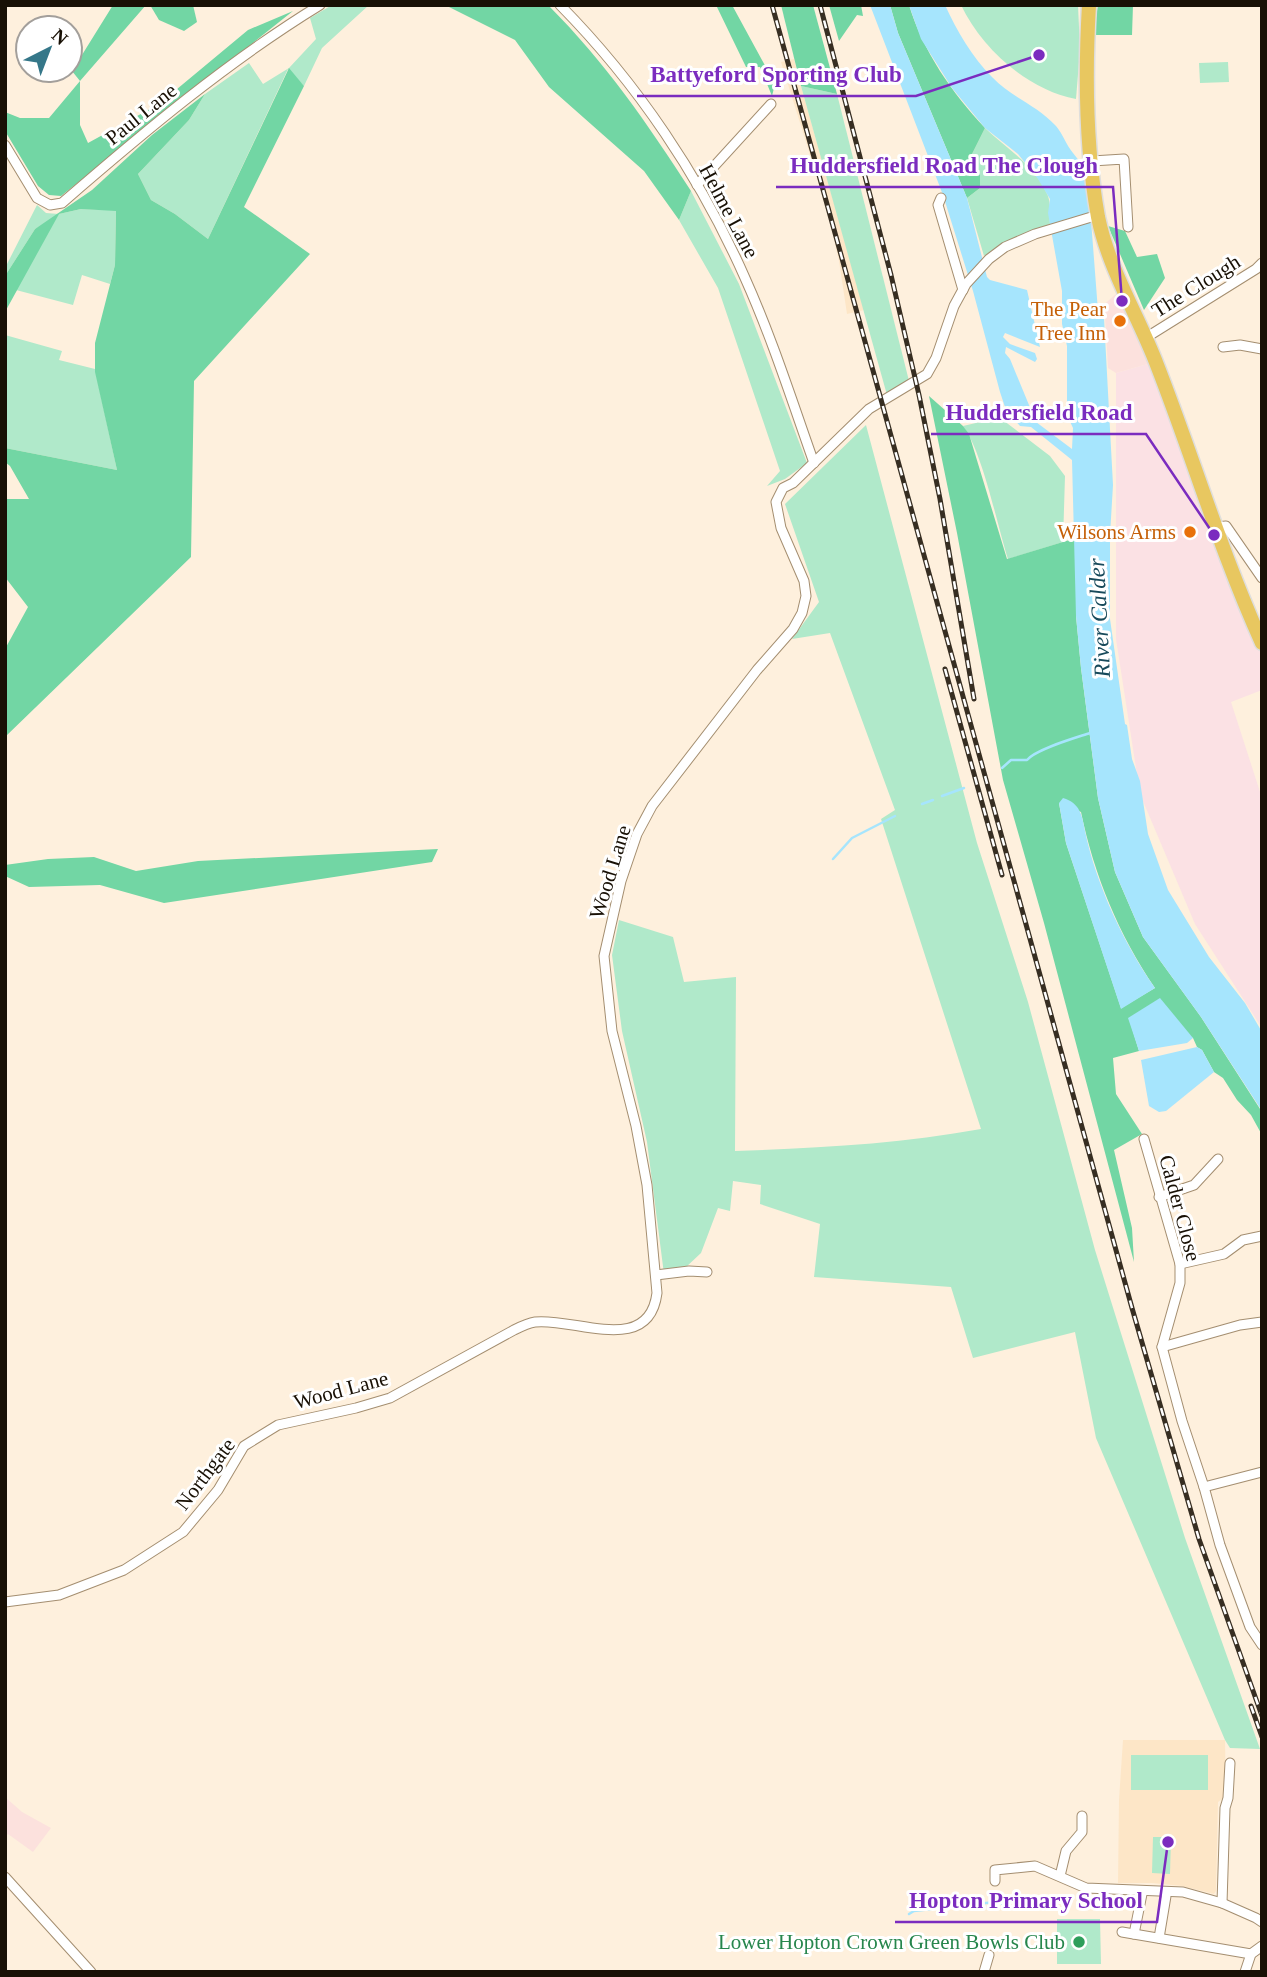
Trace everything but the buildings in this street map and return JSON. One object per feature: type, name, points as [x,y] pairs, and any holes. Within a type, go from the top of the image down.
[{"type":"highway","points":[[1089,5],[1086,69],[1095,216],[1106,250],[1147,337],[1216,527],[1262,643]]},
{"type":"street","name":"Paul Lane","points":[[5,145],[37,198],[50,205],[62,203],[177,106],[256,46],[320,5]]},
{"type":"street","name":"Helme Lane","points":[[560,5],[622,75],[709,205],[745,279],[814,463]]},
{"type":"street","points":[[697,185],[771,104]]},
{"type":"street","points":[[1092,161],[1127,157],[1128,227]]},
{"type":"street","points":[[941,198],[938,205],[964,288]]},
{"type":"street","name":"Wood Lane","points":[[278,1424],[390,1398],[513,1330],[535,1322],[608,1330],[636,1326],[650,1317],[655,1306],[656,1275],[647,1185],[636,1126],[612,1031],[604,956],[621,881],[637,834],[652,806],[757,670],[793,629],[802,612],[806,596],[804,581],[782,528],[776,502],[783,488],[793,483],[869,409],[927,374],[936,358],[947,322],[964,288],[989,259],[1005,247],[1035,234],[1095,216]]},
{"type":"street","name":"The Clough","points":[[1147,337],[1262,263]]},
{"type":"street","points":[[1223,347],[1240,345],[1262,349]]},
{"type":"street","points":[[1216,527],[1226,526],[1262,578]]},
{"type":"street","name":"Calder Close","points":[[1144,1139],[1180,1264],[1180,1283],[1162,1347]]},
{"type":"street","points":[[1159,1197],[1194,1185],[1218,1159]]},
{"type":"street","points":[[1180,1264],[1224,1254],[1243,1240],[1262,1236]]},
{"type":"street","points":[[656,1275],[707,1272]]},
{"type":"street","points":[[1262,1322],[1240,1325],[1162,1347],[1220,1545],[1250,1628],[1262,1645]]},
{"type":"street","name":"Northgate","points":[[5,1602],[59,1595],[124,1570],[183,1532],[218,1490],[244,1446],[278,1424]]},
{"type":"street","points":[[1204,1487],[1262,1472]]},
{"type":"street","points":[[1222,1903],[1225,1808],[1230,1763]]},
{"type":"street","points":[[1060,1876],[1066,1851],[1082,1832],[1082,1816]]},
{"type":"street","points":[[995,1881],[995,1870],[1035,1866],[1086,1888],[1183,1892],[1222,1903],[1262,1922]]},
{"type":"street","points":[[5,1877],[91,1972]]},
{"type":"street","points":[[1134,1934],[1142,1894]]},
{"type":"street","points":[[1159,1938],[1166,1896]]},
{"type":"street","points":[[1122,1932],[1251,1954]]},
{"type":"street","points":[[1245,1972],[1251,1954],[1262,1947]]},
{"type":"street","points":[[984,1972],[989,1955]]},
{"type":"shaded area","points":[[794,59],[864,310],[847,314],[827,209],[781,62]]},
{"type":"shaded area","points":[[1116,294],[1140,332],[1151,363],[1116,373],[1108,368],[1105,316],[1100,308]]},
{"type":"shaded area","points":[[1151,363],[1236,596],[1262,656],[1262,690],[1231,702],[1262,798],[1262,1028],[1195,924],[1140,794],[1116,639],[1116,373]]},
{"type":"shaded area","points":[[1123,1740],[1225,1740],[1226,1796],[1218,1802],[1214,1894],[1182,1886],[1118,1883]]},
{"type":"shaded area","points":[[5,1797],[22,1812],[51,1828],[33,1852],[8,1834],[5,1837]]},
{"type":"green space","points":[[113,5],[146,5],[84,76],[84,52]]},
{"type":"green space","points":[[150,5],[193,5],[197,22],[184,31],[159,20]]},
{"type":"green space","points":[[332,5],[369,5],[322,48],[304,86],[288,69],[208,239],[151,200],[138,174],[189,120],[205,94],[249,63],[263,84],[289,68],[316,39],[310,18]]},
{"type":"green space","points":[[445,5],[548,5],[589,49],[625,94],[691,191],[679,220],[644,171],[549,87],[515,40]]},
{"type":"green space","points":[[716,5],[732,5],[775,84],[772,96],[760,67],[746,67]]},
{"type":"green space","points":[[781,5],[813,5],[837,94],[801,86]]},
{"type":"green space","points":[[829,5],[861,5],[863,16],[857,15],[839,41]]},
{"type":"green space","points":[[890,5],[909,5],[930,55],[961,100],[985,128],[972,154],[980,173],[980,188],[967,198],[898,33]]},
{"type":"green space","points":[[961,5],[1078,5],[1080,50],[1076,99],[1041,87],[1008,65],[981,37]]},
{"type":"green space","points":[[1098,5],[1133,5],[1132,35],[1093,35]]},
{"type":"green space","points":[[293,11],[61,196],[49,195],[38,186],[5,131],[5,112],[20,118],[49,118],[80,84],[80,125],[88,143],[159,104],[248,30]]},
{"type":"green space","points":[[1228,62],[1229,82],[1200,83],[1199,63]]},
{"type":"green space","points":[[289,68],[304,86],[244,207],[310,254],[194,381],[191,557],[5,737],[5,649],[28,607],[5,577],[5,499],[29,499],[5,462],[5,448],[117,470],[95,372],[95,343],[115,265],[116,211],[81,209],[59,214],[5,312],[5,276],[35,229],[92,190],[152,135],[205,94],[189,120],[138,174],[151,200],[208,239]]},
{"type":"green space","points":[[801,86],[837,94],[909,381],[887,395]]},
{"type":"green space","points":[[985,128],[1020,159],[1043,185],[1049,199],[1050,224],[1001,244],[984,256],[967,198],[980,188],[980,173],[972,154]]},
{"type":"green space","points":[[691,191],[739,284],[807,463],[785,479],[767,486],[780,471],[718,288],[679,220]]},
{"type":"green space","points":[[37,205],[46,213],[59,214],[81,209],[116,210],[115,265],[110,284],[82,275],[73,305],[16,290],[57,216],[35,229],[5,276],[5,268]]},
{"type":"green space","points":[[1108,226],[1125,231],[1137,257],[1157,254],[1165,278],[1144,310]]},
{"type":"green space","points":[[5,335],[62,351],[59,360],[95,369],[117,470],[5,448]]},
{"type":"green space","points":[[929,396],[969,434],[1007,559],[1076,538],[1076,616],[1081,668],[1098,798],[1115,872],[1143,937],[1201,1017],[1262,1112],[1262,1135],[1251,1115],[1237,1100],[1223,1078],[1214,1072],[1193,1038],[1129,1018],[1139,1051],[1113,1058],[1116,1094],[1142,1134],[1114,1150],[1132,1228],[1134,1262],[1003,780]],"holes":[[[1059,803],[1081,812],[1093,859],[1109,904],[1130,947],[1155,988],[1121,1008],[1066,843]]]},
{"type":"green space","points":[[991,411],[1050,456],[1065,476],[1063,542],[1008,559],[977,453],[963,426],[980,422]]},
{"type":"green space","points":[[866,425],[977,843],[1028,1002],[1095,1250],[1185,1538],[1260,1749],[1230,1748],[1225,1740],[1096,1438],[1075,1332],[973,1358],[951,1287],[814,1277],[820,1224],[760,1204],[761,1185],[733,1181],[730,1211],[718,1208],[701,1253],[685,1268],[664,1274],[647,1142],[622,1031],[612,955],[619,920],[673,937],[684,982],[736,977],[735,1151],[889,1142],[981,1129],[881,819],[895,810],[830,633],[792,639],[819,602],[785,504]]},
{"type":"green space","points":[[438,849],[432,862],[164,903],[100,885],[29,887],[5,876],[5,865],[48,859],[94,857],[136,871],[198,861]]},
{"type":"green space","points":[[1131,1755],[1208,1755],[1208,1790],[1131,1790]]},
{"type":"green space","points":[[1153,1837],[1171,1837],[1170,1874],[1152,1873]]},
{"type":"green space","name":"Lower Hopton Crown Green Bowls Club","points":[[1057,1919],[1100,1919],[1101,1964],[1057,1964]]},
{"type":"water","name":"River Calder","points":[[870,5],[890,5],[898,33],[967,198],[987,277],[1027,290],[1040,347],[1005,333],[1003,337],[1010,344],[1035,353],[1037,359],[1035,362],[1006,347],[1005,353],[1010,359],[1036,422],[1072,449],[1073,428],[1067,415],[1067,346],[1062,324],[1062,291],[1048,213],[1050,199],[1018,154],[985,128],[952,88],[921,39],[909,5],[945,5],[978,61],[1008,91],[1041,112],[1056,126],[1085,171],[1098,311],[1104,318],[1113,485],[1110,619],[1125,724],[1132,759],[1140,781],[1148,834],[1168,890],[1209,957],[1245,1003],[1262,1032],[1262,1111],[1201,1017],[1143,937],[1115,872],[1098,798],[1081,668],[1076,616],[1072,460],[1031,427],[1020,426],[1006,410],[943,195]]},
{"type":"water","points":[[1063,798],[1079,810],[1096,872],[1112,913],[1155,988],[1121,1009],[1066,843],[1059,803]]},
{"type":"water","points":[[1160,998],[1193,1038],[1187,1043],[1139,1051],[1128,1018]]},
{"type":"water","points":[[1197,1047],[1202,1050],[1214,1072],[1166,1111],[1159,1112],[1149,1106],[1141,1060]]},
{"type":"waterway","points":[[1002,768],[1011,760],[1027,760],[1047,748],[1090,733]]},
{"type":"waterway","points":[[942,796],[964,788]]},
{"type":"waterway","points":[[922,804],[933,800]]},
{"type":"waterway","points":[[833,859],[852,838],[895,816]]},
{"type":"waterway","points":[[909,1914],[914,1911],[995,1902],[1008,1905]]},
{"type":"railway","points":[[772,5],[1132,1308],[1199,1539],[1262,1716]]},
{"type":"railway","points":[[820,5],[891,275],[919,395],[940,499],[974,699]]},
{"type":"railway","points":[[945,669],[1002,875]]},
{"type":"railway","points":[[1251,1706],[1262,1737]]},
{"type":"place","name":"Battyeford Sporting Club","points":[[1039,55]]},
{"type":"place","name":"Huddersfield Road The Clough","points":[[1122,301]]},
{"type":"place","name":"The Pear Tree Inn","points":[[1120,321]]},
{"type":"place","name":"Wilsons Arms","points":[[1190,532]]},
{"type":"place","name":"Huddersfield Road","points":[[1214,535]]},
{"type":"place","name":"Hopton Primary School","points":[[1168,1842]]},
{"type":"place","name":"Lower Hopton Crown Green Bowls Club","points":[[1079,1942]]}]
